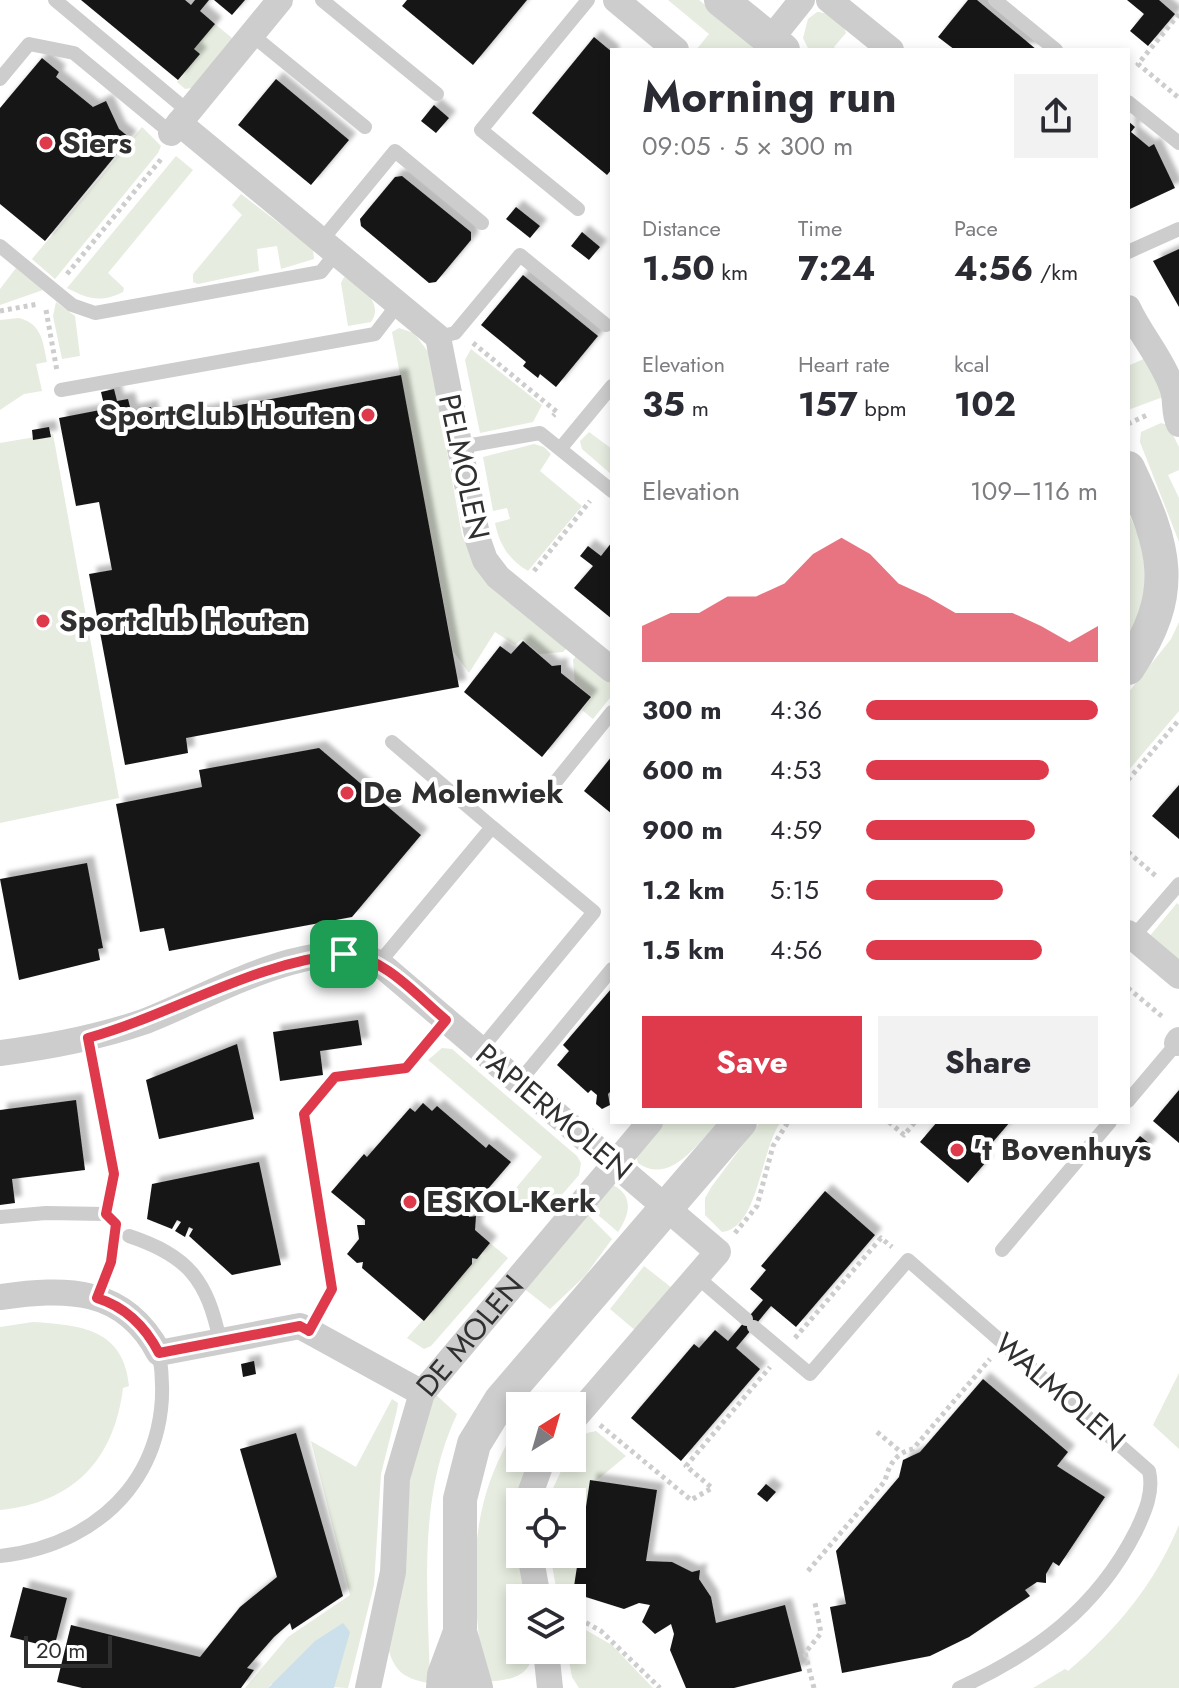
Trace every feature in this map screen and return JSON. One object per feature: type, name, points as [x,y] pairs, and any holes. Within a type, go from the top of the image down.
[{"type":"street","points":[[280,0],[180,123],[438,337]]},
{"type":"street","points":[[616,0],[674,48]]},
{"type":"street","points":[[721,0],[776,45],[802,0]]},
{"type":"street","points":[[829,0],[889,48]]},
{"type":"street","points":[[1130,312],[1137,328],[1155,350],[1174,390],[1179,424]]},
{"type":"street","name":"PELMOLEN","points":[[438,337],[481,550],[491,569],[610,668]]},
{"type":"street","points":[[1130,473],[1174,584],[1160,619],[1130,665]]},
{"type":"street","points":[[1130,935],[1179,976]]},
{"type":"street","name":"PAPIERMOLEN","points":[[0,1053],[88,1038],[142,1022],[292,963],[344,954],[364,956],[379,963],[665,1208]]},
{"type":"street","name":"DE MOLEN","points":[[368,1688],[393,1572],[397,1478],[422,1393],[648,1124]]},
{"type":"street","name":"DE MOLEN","points":[[476,1688],[460,1632],[460,1499],[463,1477],[480,1431],[501,1400],[738,1124]]},
{"type":"street","points":[[586,1405],[718,1252],[665,1208]]},
{"type":"street","points":[[0,1297],[62,1292],[97,1298],[125,1311],[139,1323],[159,1353],[300,1326],[422,1393]]},
{"type":"street","name":"DE MOLEN","points":[[443,1688],[444,1675],[460,1632]]},
{"type":"street","points":[[547,1664],[550,1688]]},
{"type":"lane","points":[[55,0],[180,123]]},
{"type":"lane","points":[[322,0],[437,94]]},
{"type":"lane","points":[[578,209],[481,130],[588,0]]},
{"type":"lane","points":[[995,0],[1054,48]]},
{"type":"lane","points":[[252,35],[365,127]]},
{"type":"lane","points":[[0,79],[29,44],[74,53],[180,123]]},
{"type":"lane","points":[[1130,104],[1179,143]]},
{"type":"lane","points":[[0,246],[78,309],[95,313],[321,272],[328,247],[395,151],[482,223]]},
{"type":"lane","points":[[1130,251],[1179,229]]},
{"type":"lane","points":[[438,337],[455,333],[520,255],[606,325]]},
{"type":"lane","points":[[61,390],[375,334],[398,304]]},
{"type":"lane","points":[[560,449],[610,388]]},
{"type":"lane","points":[[460,447],[540,433],[608,488]]},
{"type":"lane","points":[[553,785],[610,714]]},
{"type":"lane","points":[[392,742],[594,912],[481,1049]]},
{"type":"lane","points":[[379,963],[492,827]]},
{"type":"lane","points":[[1130,935],[1179,884]]},
{"type":"lane","points":[[519,1082],[610,971]]},
{"type":"lane","points":[[309,1331],[332,1289],[304,1114],[335,1077],[406,1068],[446,1020]]},
{"type":"lane","points":[[1130,1098],[1175,1035]]},
{"type":"lane","points":[[0,1217],[46,1213],[106,1214],[114,1174],[88,1038]]},
{"type":"lane","points":[[1002,1250],[1108,1124]]},
{"type":"lane","points":[[129,1236],[161,1248],[194,1273],[213,1306],[220,1341]]},
{"type":"lane","points":[[697,1277],[810,1374],[908,1260]]},
{"type":"lane","name":"WALMOLEN","points":[[908,1260],[1142,1463],[1151,1482],[1149,1498],[1127,1548],[1085,1606],[1031,1650],[959,1688]]},
{"type":"lane","points":[[0,1556],[30,1553],[73,1536],[95,1523],[133,1485],[154,1446],[160,1426],[163,1379],[159,1353]]},
{"type":"path","points":[[1179,14],[1138,64],[1179,98]]},
{"type":"path","points":[[54,290],[163,158],[180,123]]},
{"type":"path","points":[[0,311],[43,302],[55,360]]},
{"type":"path","points":[[438,337],[468,340],[557,412],[540,433]]},
{"type":"path","points":[[517,592],[608,488]]},
{"type":"path","points":[[1130,778],[1179,720]]},
{"type":"path","points":[[1130,990],[1175,1035]]},
{"type":"path","points":[[718,1252],[757,1206],[773,1146],[787,1124]]},
{"type":"path","points":[[891,1124],[904,1135],[913,1124]]},
{"type":"path","points":[[97,1298],[113,1248],[116,1224],[106,1214]]},
{"type":"path","points":[[586,1422],[691,1500],[712,1488],[686,1466],[881,1238],[908,1260]]},
{"type":"path","points":[[808,1571],[885,1481],[888,1468],[901,1452],[913,1449],[1004,1343]]},
{"type":"path","points":[[877,1432],[901,1452]]},
{"type":"path","points":[[814,1688],[805,1653],[821,1633],[815,1603]]},
{"type":"path","points":[[586,1623],[601,1631],[660,1688]]},
{"type":"shaded area","points":[[668,0],[699,0],[757,48],[698,48],[709,34]]},
{"type":"shaded area","points":[[817,12],[826,14],[842,25],[846,33],[835,48],[808,48],[803,38],[808,19]]},
{"type":"shaded area","points":[[215,24],[232,38],[192,88],[185,89],[177,82],[200,54],[194,49]]},
{"type":"shaded area","points":[[142,127],[161,146],[158,153],[55,279],[32,259]]},
{"type":"shaded area","points":[[176,156],[193,170],[108,273],[124,288],[123,292],[108,298],[95,298],[67,288]]},
{"type":"shaded area","points":[[241,194],[313,249],[314,259],[281,269],[277,246],[257,249],[259,271],[198,284],[193,282],[193,274],[242,215],[232,205]]},
{"type":"shaded area","points":[[16,268],[43,290],[0,305],[0,289]]},
{"type":"shaded area","points":[[344,277],[369,295],[375,308],[371,322],[348,326],[341,283]]},
{"type":"shaded area","points":[[56,302],[75,316],[80,356],[62,359],[53,316]]},
{"type":"shaded area","points":[[19,318],[37,329],[42,341],[47,362],[36,364],[42,391],[24,394],[0,410],[0,320]]},
{"type":"shaded area","points":[[399,328],[414,333],[429,353],[462,535],[478,572],[567,648],[563,652],[540,654],[522,639],[515,645],[495,632],[469,673],[453,651],[392,332]]},
{"type":"shaded area","points":[[471,349],[542,405],[533,422],[480,433],[465,360]]},
{"type":"shaded area","points":[[1148,357],[1163,397],[1130,409],[1130,365]]},
{"type":"shaded area","points":[[1161,423],[1168,425],[1179,447],[1179,470],[1168,475],[1179,498],[1179,542],[1140,442],[1141,432]]},
{"type":"shaded area","points":[[589,432],[610,448],[610,473],[582,449],[580,441]]},
{"type":"shaded area","name":"Sportclub Houten","points":[[53,434],[119,798],[0,823],[0,443]]},
{"type":"shaded area","points":[[534,444],[544,447],[551,454],[540,471],[582,506],[528,571],[510,557],[499,538],[495,523],[510,519],[507,508],[493,511],[483,457]]},
{"type":"shaded area","points":[[1130,516],[1145,550],[1147,603],[1130,639]]},
{"type":"shaded area","points":[[1179,622],[1179,711],[1130,769],[1130,690],[1171,639]]},
{"type":"shaded area","points":[[576,656],[610,683],[610,698],[593,719],[582,710],[592,697],[575,683],[573,660]]},
{"type":"shaded area","points":[[1177,903],[1179,905],[1179,963],[1149,937]]},
{"type":"shaded area","points":[[442,1048],[452,1049],[577,1156],[581,1163],[579,1175],[553,1205],[512,1211],[510,1195],[542,1157],[428,1060]]},
{"type":"shaded area","points":[[661,1124],[716,1124],[672,1166],[650,1169],[638,1163],[636,1156]]},
{"type":"shaded area","points":[[758,1124],[780,1124],[744,1217],[734,1227],[722,1232],[705,1215],[705,1198]]},
{"type":"shaded area","points":[[613,1185],[625,1195],[628,1207],[618,1232],[591,1209]]},
{"type":"shaded area","points":[[588,1215],[612,1239],[585,1276],[550,1309],[522,1287]]},
{"type":"shaded area","points":[[490,1243],[508,1258],[431,1346],[424,1349],[407,1338]]},
{"type":"shaded area","points":[[644,1266],[672,1288],[636,1331],[610,1309]]},
{"type":"shaded area","points":[[33,1322],[68,1325],[109,1341],[119,1352],[129,1386],[123,1388],[110,1436],[86,1473],[49,1498],[0,1510],[0,1327]]},
{"type":"shaded area","points":[[1179,1373],[1179,1449],[1153,1425]]},
{"type":"shaded area","points":[[435,1394],[457,1414],[444,1446],[430,1512],[427,1579],[430,1683],[404,1674],[395,1665],[389,1651],[408,1481]]},
{"type":"shaded area","points":[[392,1399],[398,1403],[381,1474],[374,1585],[348,1688],[271,1684],[268,1688],[245,1688],[288,1637],[350,1595],[311,1441],[356,1467]]},
{"type":"shaded area","points":[[596,1431],[626,1456],[596,1481],[590,1480],[586,1507],[586,1488],[553,1488],[561,1472],[586,1472],[587,1433]]},
{"type":"shaded area","points":[[506,1447],[506,1472],[527,1472],[522,1488],[506,1488],[506,1568],[522,1568],[525,1584],[506,1584],[506,1664],[529,1664],[523,1672],[510,1679],[485,1682],[477,1613],[476,1548],[489,1484]]},
{"type":"shaded area","points":[[1179,1525],[1179,1688],[1033,1688],[1065,1669],[1068,1671],[1118,1622],[1158,1567]]},
{"type":"shaded area","points":[[553,1568],[577,1568],[574,1584],[555,1584]]},
{"type":"shaded area","points":[[586,1630],[612,1645],[653,1688],[579,1688],[572,1677],[570,1664],[586,1664]]},
{"type":"water","points":[[343,1623],[350,1632],[334,1688],[268,1688],[315,1641]]},
{"type":"building","points":[[81,0],[185,0],[191,5],[195,0],[209,0],[200,11],[215,24],[194,49],[200,54],[178,80]]},
{"type":"building","points":[[214,0],[245,0],[232,15]]},
{"type":"building","points":[[407,0],[527,0],[473,65],[402,6]]},
{"type":"building","points":[[968,0],[977,0],[1035,48],[952,48],[938,37]]},
{"type":"building","points":[[1127,0],[1159,0],[1175,14],[1148,46],[1130,31],[1144,14]]},
{"type":"building","points":[[594,37],[610,50],[610,171],[607,175],[532,113]]},
{"type":"building","points":[[42,58],[59,72],[56,77],[93,107],[106,101],[119,129],[130,138],[45,241],[0,204],[0,108]]},
{"type":"building","points":[[276,79],[349,140],[311,185],[238,125]]},
{"type":"building","points":[[434,105],[449,118],[436,133],[421,121]]},
{"type":"building","points":[[1130,123],[1135,127],[1131,132],[1149,147],[1154,144],[1175,188],[1130,209]]},
{"type":"building","points":[[402,176],[471,232],[471,240],[436,282],[429,283],[361,226],[360,219],[395,177]]},
{"type":"building","points":[[516,207],[540,226],[530,238],[506,219]]},
{"type":"building","points":[[582,232],[600,247],[589,260],[571,246]]},
{"type":"building","points":[[1179,249],[1179,307],[1153,261]]},
{"type":"building","points":[[523,275],[598,336],[556,387],[523,366],[526,362],[481,325]]},
{"type":"building","points":[[401,375],[459,687],[186,738],[188,753],[125,765],[89,574],[112,570],[99,502],[76,506],[59,418],[100,410],[100,406],[104,405],[101,392],[114,389],[117,401],[128,399],[131,411],[151,407],[153,421]]},
{"type":"building","points":[[49,427],[51,437],[33,440],[32,430]]},
{"type":"building","points":[[610,545],[610,617],[574,588],[593,566],[580,556],[588,546],[601,556]]},
{"type":"building","points":[[523,641],[552,666],[561,665],[561,673],[591,697],[542,757],[464,692],[500,646],[511,654]]},
{"type":"building","points":[[319,748],[421,835],[352,917],[169,951],[164,928],[140,932],[116,804],[202,787],[199,770]]},
{"type":"building","points":[[610,758],[610,812],[584,791]]},
{"type":"building","points":[[1179,785],[1179,839],[1152,816]]},
{"type":"building","points":[[87,863],[103,948],[98,949],[100,960],[19,980],[0,879]]},
{"type":"building","points":[[610,990],[610,1105],[602,1109],[596,1104],[597,1095],[591,1090],[588,1093],[557,1065],[569,1051],[563,1045]]},
{"type":"building","points":[[358,1020],[362,1045],[320,1051],[323,1075],[280,1081],[273,1032]]},
{"type":"building","points":[[237,1044],[254,1119],[159,1139],[146,1080]]},
{"type":"building","points":[[1179,1090],[1179,1143],[1153,1121]]},
{"type":"building","points":[[76,1100],[85,1170],[12,1179],[15,1203],[0,1205],[0,1110]]},
{"type":"building","name":"ESKOL-Kerk","points":[[423,1103],[432,1111],[437,1106],[486,1148],[489,1144],[511,1162],[468,1212],[469,1217],[476,1216],[475,1230],[490,1243],[477,1259],[472,1258],[472,1264],[424,1321],[362,1268],[363,1262],[357,1263],[347,1254],[359,1239],[357,1225],[365,1225],[365,1220],[331,1192],[410,1108],[415,1112]]},
{"type":"building","name":"'t Bovenhuys","points":[[935,1124],[1008,1124],[980,1157],[986,1162],[968,1183],[920,1142]]},
{"type":"building","points":[[1140,1136],[1150,1144],[1142,1154],[1132,1145]]},
{"type":"building","points":[[259,1162],[281,1265],[232,1275],[189,1236],[193,1229],[189,1227],[185,1237],[175,1231],[181,1222],[177,1220],[172,1229],[147,1219],[152,1184]]},
{"type":"building","points":[[825,1191],[875,1235],[796,1327],[771,1306],[736,1348],[760,1369],[681,1461],[631,1418],[694,1344],[699,1348],[715,1330],[728,1341],[763,1300],[750,1289],[766,1270],[761,1266]]},
{"type":"building","points":[[254,1361],[256,1374],[243,1377],[241,1364]]},
{"type":"building","points":[[983,1379],[1068,1452],[1057,1466],[1105,1497],[1059,1566],[1053,1562],[1046,1574],[1046,1583],[1037,1582],[1025,1590],[1030,1596],[969,1637],[930,1656],[842,1673],[830,1607],[846,1604],[836,1551],[899,1477],[903,1460],[920,1452]]},
{"type":"building","points":[[296,1433],[343,1596],[292,1630],[290,1623],[274,1637],[247,1668],[254,1670],[241,1688],[82,1688],[57,1682],[71,1625],[200,1657],[240,1607],[277,1577],[240,1449]]},
{"type":"building","points":[[590,1480],[657,1490],[646,1561],[672,1562],[692,1572],[700,1570],[699,1579],[711,1597],[716,1623],[785,1605],[802,1671],[734,1688],[686,1688],[670,1650],[674,1634],[671,1624],[655,1634],[642,1622],[650,1605],[639,1603],[624,1609],[586,1597],[586,1584],[574,1584],[577,1568],[586,1568],[586,1507]]},
{"type":"building","points":[[766,1484],[776,1492],[767,1502],[757,1494]]},
{"type":"building","points":[[23,1587],[67,1598],[54,1648],[10,1637]]},
{"type":"place","name":"Siers","points":[[46,143]]},
{"type":"place","name":"SportClub Houten","points":[[368,415]]},
{"type":"place","name":"Sportclub Houten","points":[[43,621]]},
{"type":"place","name":"De Molenwiek","points":[[347,793]]},
{"type":"place","name":"'t Bovenhuys","points":[[957,1150]]},
{"type":"place","name":"ESKOL-Kerk","points":[[410,1202]]},
{"type":"route","points":[[344,954],[364,956],[379,963],[446,1020],[406,1068],[335,1077],[304,1114],[332,1289],[309,1331],[300,1326],[159,1353],[150,1335],[139,1323],[125,1311],[97,1298],[111,1262],[116,1224],[106,1214],[114,1174],[88,1038],[142,1022],[292,963],[344,954]]}]
